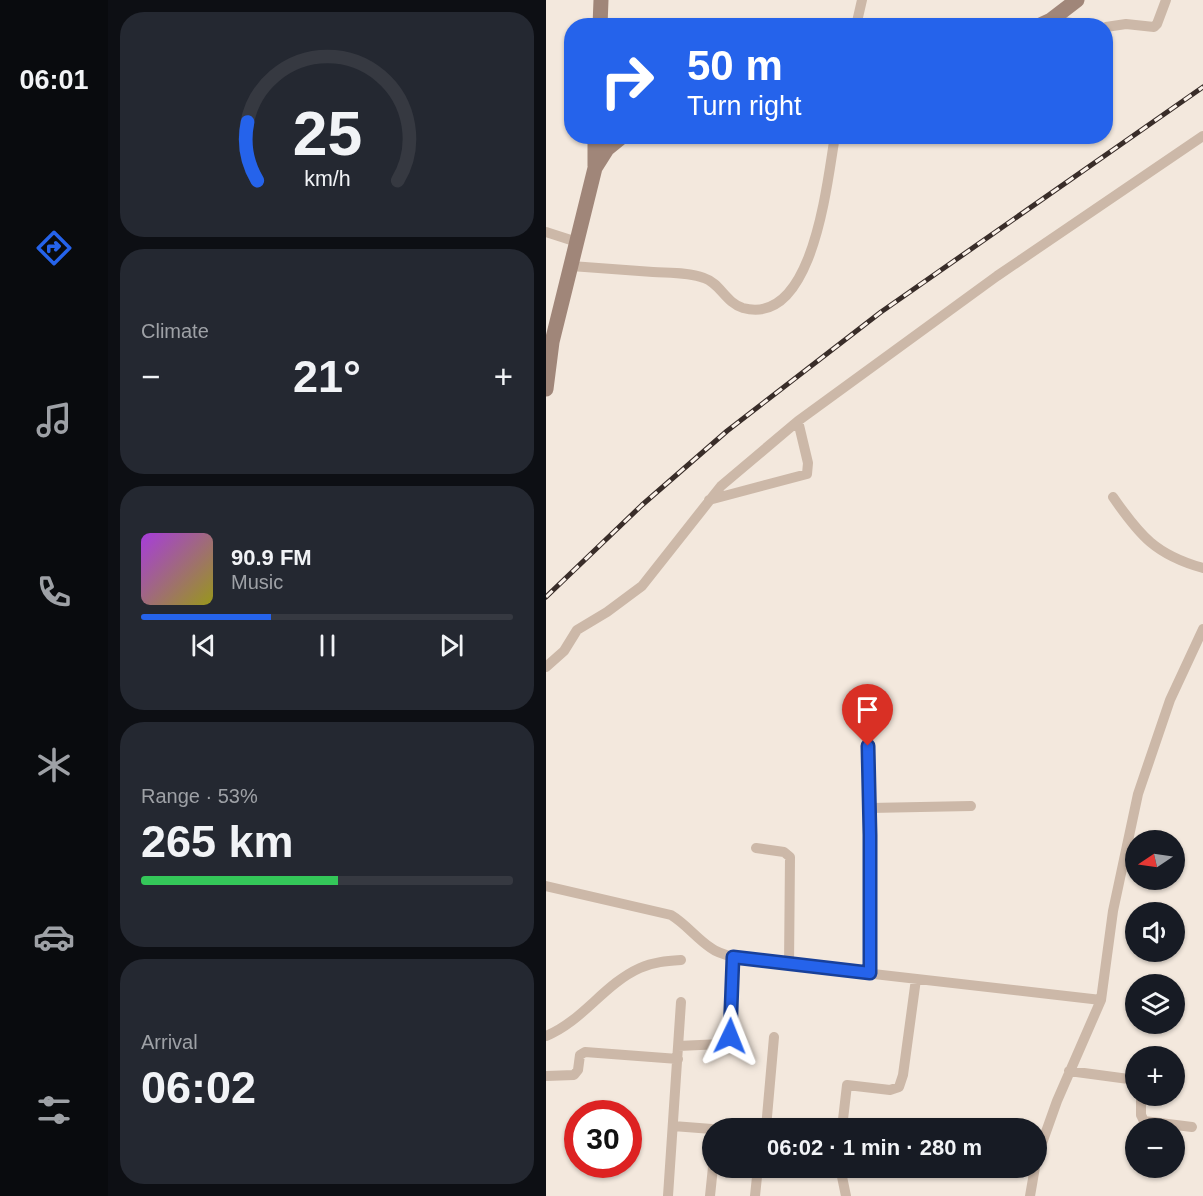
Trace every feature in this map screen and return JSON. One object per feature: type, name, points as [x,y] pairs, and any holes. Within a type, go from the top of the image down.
[{"type":"main road","points":[[600,18],[601,0]]},
{"type":"main road","points":[[1051,18],[1077,0]]},
{"type":"main road","points":[[546,389],[549,343],[595,168],[595,144]]},
{"type":"main road","points":[[595,168],[607,149],[613,144]]},
{"type":"street","points":[[858,18],[862,0]]},
{"type":"street","points":[[1113,26],[1126,24],[1154,27],[1166,0]]},
{"type":"street","points":[[546,667],[564,651],[577,630],[607,612],[642,586],[721,486],[798,421],[997,276],[1203,136]]},
{"type":"street","points":[[571,266],[690,274],[714,282],[732,302],[742,308],[758,309],[776,305],[790,292],[813,248],[833,144]]},
{"type":"street","points":[[546,232],[577,242]]},
{"type":"street","points":[[709,500],[807,474],[808,463],[798,421]]},
{"type":"street","points":[[1113,498],[1131,523],[1158,550],[1173,558],[1203,568]]},
{"type":"street","points":[[1047,1129],[1069,1071],[1101,1000],[1113,911],[1138,794],[1170,700],[1203,629]]},
{"type":"street","points":[[868,746],[870,973]]},
{"type":"street","points":[[870,808],[971,806]]},
{"type":"street","points":[[756,848],[784,852],[790,856],[789,965]]},
{"type":"street","points":[[546,886],[671,915],[685,923],[711,949],[733,957],[1101,1000]]},
{"type":"street","points":[[678,1046],[722,1044],[729,1039],[733,957]]},
{"type":"street","points":[[546,1036],[569,1025],[615,984],[639,968],[654,963],[681,960]]},
{"type":"street","points":[[844,1118],[847,1085],[890,1090],[899,1087],[903,1075],[916,979]]},
{"type":"street","points":[[668,1196],[681,1002]]},
{"type":"street","points":[[767,1118],[774,1037]]},
{"type":"street","points":[[546,1076],[574,1075],[578,1070],[580,1055],[585,1052],[678,1059]]},
{"type":"street","points":[[1069,1071],[1125,1079]]},
{"type":"street","points":[[1141,1106],[1144,1121],[1192,1127]]},
{"type":"street","points":[[673,1126],[702,1128]]},
{"type":"street","points":[[710,1196],[712,1178]]},
{"type":"street","points":[[755,1196],[757,1178]]},
{"type":"street","points":[[841,1178],[846,1196]]},
{"type":"street","points":[[1030,1196],[1033,1178]]},
{"type":"railway","points":[[546,597],[642,505],[727,431],[881,312],[1203,87]]},
{"type":"route","points":[[730,1036],[733,957],[870,973],[868,746]]}]
